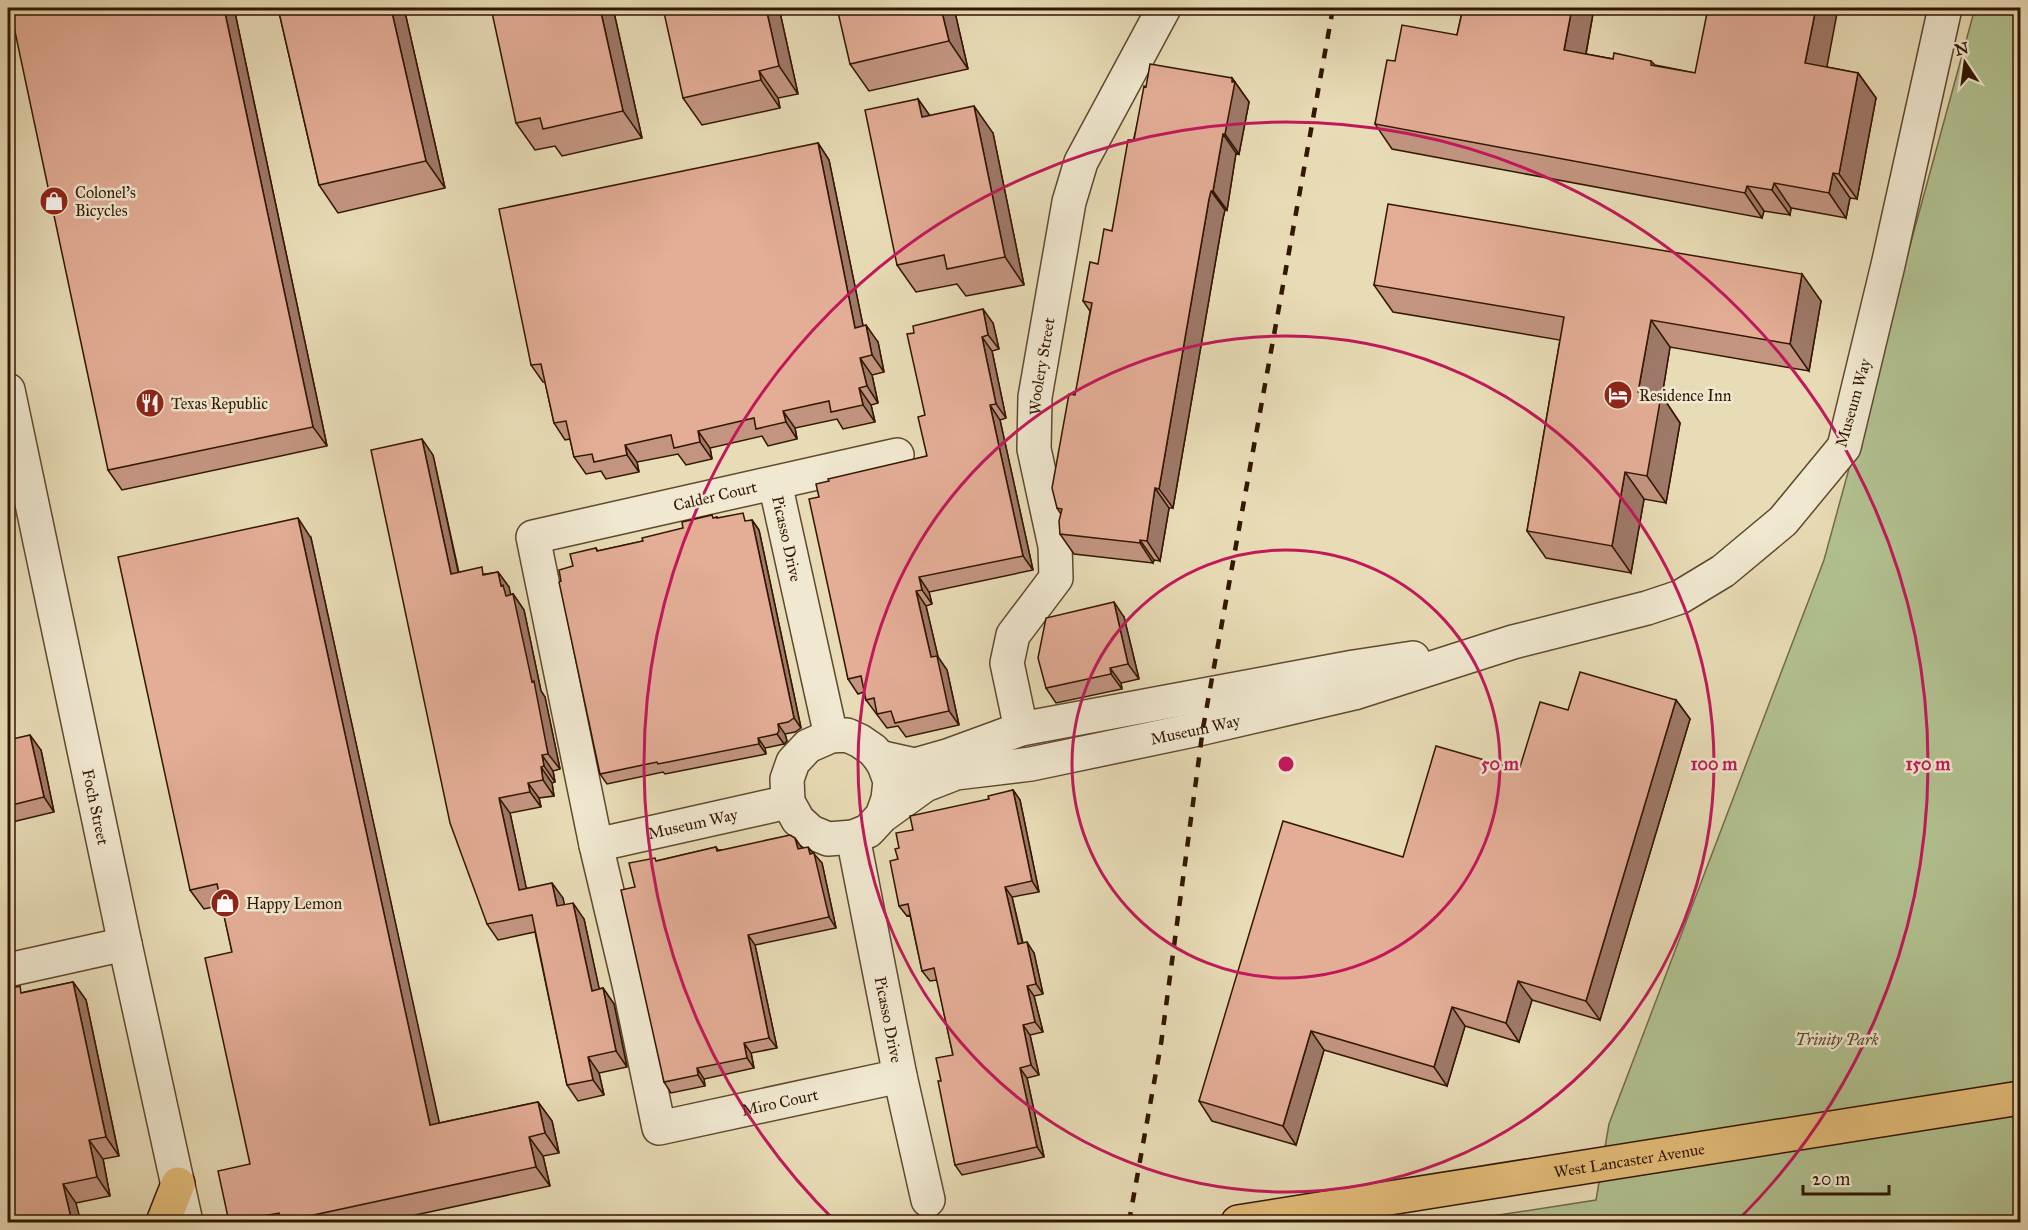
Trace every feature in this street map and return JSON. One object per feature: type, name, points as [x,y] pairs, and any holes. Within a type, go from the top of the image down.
[{"type":"main road","name":"West Lancaster Avenue","points":[[1238,1222],[2020,1098]]},
{"type":"main road","points":[[162,1222],[178,1184]]},
{"type":"street","name":"Woolery Street","points":[[1021,729],[1007,663],[1012,635],[1056,578],[1055,546],[1034,449],[1035,397],[1070,201],[1081,162],[1164,8]]},
{"type":"street","name":"Museum Way","points":[[882,816],[925,785],[956,773],[1031,764],[1354,693],[1513,642],[1647,608],[1680,597],[1723,570],[1784,521],[1844,447],[1888,265],[1945,8]]},
{"type":"street","name":"Foch Street","points":[[8,390],[20,510],[125,944],[186,1222]]},
{"type":"street","name":"Calder Court","points":[[596,845],[533,537],[897,455]]},
{"type":"street","name":"Picasso Drive","points":[[775,483],[831,736]]},
{"type":"street","name":"Museum Way","points":[[879,757],[915,765],[1021,729],[1354,667],[1513,642]]},
{"type":"street","points":[[847,735],[867,746],[879,757],[890,781],[888,799],[882,816],[868,831],[853,837],[828,838],[811,832],[798,820],[788,802],[787,779],[793,762],[808,746],[831,736],[847,735]]},
{"type":"street","name":"Museum Way","points":[[596,845],[788,802]]},
{"type":"street","name":"Picasso Drive","points":[[853,837],[900,1076],[928,1200]]},
{"type":"street","name":"Miro Court","points":[[596,845],[629,984],[659,1128],[900,1076]]},
{"type":"street","points":[[8,970],[125,944]]},
{"type":"green space","name":"Trinity Park","points":[[1975,8],[2020,8],[2020,1222],[1454,1222],[1596,1200],[1609,1124],[1824,560]]},
{"type":"building","points":[[10,8],[224,8],[313,427],[108,470]]},
{"type":"building","points":[[278,8],[391,8],[426,161],[319,185]]},
{"type":"building","points":[[491,8],[600,8],[623,111],[543,129],[540,118],[516,123]]},
{"type":"building","points":[[663,8],[766,8],[779,66],[759,71],[761,80],[683,98]]},
{"type":"building","points":[[837,8],[941,8],[949,41],[850,64]]},
{"type":"building","points":[[1463,8],[1572,8],[1564,50],[1613,59],[1614,53],[1651,61],[1651,65],[1695,73],[1708,8],[1816,8],[1805,63],[1858,73],[1839,174],[1833,173],[1829,193],[1774,183],[1772,190],[1747,186],[1745,193],[1375,124],[1387,60],[1395,61],[1402,25],[1457,35]]},
{"type":"building","points":[[1150,64],[1232,78],[1232,82],[1235,82],[1213,191],[1209,199],[1159,489],[1155,488],[1147,541],[1140,540],[1140,543],[1060,534],[1059,521],[1062,509],[1057,508],[1052,488],[1069,394],[1075,395],[1092,303],[1083,301],[1090,262],[1098,264],[1104,229],[1112,231],[1128,140],[1134,140]]},
{"type":"building","points":[[918,99],[922,117],[974,106],[1005,257],[947,269],[944,255],[897,265],[865,110]]},
{"type":"building","points":[[818,143],[855,328],[866,325],[872,355],[860,358],[867,386],[859,388],[863,405],[831,412],[829,401],[783,411],[786,422],[756,429],[754,418],[698,431],[700,442],[674,448],[671,435],[625,445],[627,455],[594,462],[592,454],[574,457],[566,421],[554,423],[541,364],[531,365],[499,209]]},
{"type":"building","name":"Residence Inn","points":[[1388,204],[1802,274],[1790,344],[1651,320],[1638,392],[1661,396],[1647,476],[1625,472],[1612,546],[1527,531],[1564,317],[1374,285]]},
{"type":"building","points":[[983,309],[988,335],[982,337],[996,404],[990,405],[1023,556],[919,577],[922,590],[916,591],[931,657],[937,656],[949,711],[895,723],[891,711],[877,714],[874,698],[866,700],[861,676],[848,679],[809,499],[819,497],[816,484],[829,481],[828,479],[927,456],[918,417],[925,415],[907,334],[914,333],[913,326]]},
{"type":"building","points":[[422,439],[451,574],[482,567],[483,575],[498,572],[506,596],[513,594],[532,682],[534,681],[548,754],[542,755],[543,780],[528,783],[530,792],[499,798],[519,890],[552,883],[557,906],[573,903],[592,991],[603,988],[616,1051],[588,1057],[593,1080],[567,1085],[532,915],[487,924],[450,823],[371,450]]},
{"type":"building","points":[[743,513],[745,521],[752,520],[794,718],[778,724],[777,734],[758,738],[759,744],[600,774],[559,582],[561,581],[559,570],[573,566],[570,554],[643,541],[642,538],[683,528],[682,522],[712,515],[713,518],[717,518]]},
{"type":"building","points":[[298,518],[430,1125],[538,1102],[545,1133],[529,1137],[536,1167],[281,1222],[279,1213],[229,1222],[218,1171],[250,1164],[205,958],[232,952],[217,884],[190,890],[118,557]]},
{"type":"building","points":[[1114,602],[1128,664],[1110,668],[1111,674],[1046,688],[1038,658],[1046,618]]},
{"type":"building","points":[[1580,672],[1676,700],[1586,1001],[1518,981],[1506,1023],[1452,1007],[1434,1067],[1311,1031],[1283,1126],[1199,1101],[1283,821],[1403,857],[1436,746],[1519,770],[1540,702],[1568,710]]},
{"type":"building","points":[[30,735],[44,797],[8,806],[8,740]]},
{"type":"building","points":[[1013,790],[1032,881],[1005,887],[1018,944],[1027,942],[1036,984],[1027,986],[1035,1022],[1023,1025],[1031,1065],[1020,1068],[1037,1147],[955,1165],[938,1081],[941,1081],[936,1058],[953,1055],[934,968],[922,971],[908,904],[899,906],[890,861],[898,859],[895,849],[899,848],[896,833],[913,830],[910,816],[989,799],[988,796]]},
{"type":"building","points":[[790,835],[795,838],[798,849],[808,847],[810,854],[814,853],[829,917],[748,935],[769,1038],[744,1043],[747,1058],[697,1068],[698,1075],[664,1082],[621,890],[635,887],[629,863],[655,858],[656,861],[716,847],[717,851]]},
{"type":"building","points":[[73,982],[106,1137],[89,1140],[97,1177],[63,1184],[72,1222],[8,1222],[8,989],[20,986],[21,993]]},
{"type":"railway","points":[[1129,1222],[1161,1044],[1203,728],[1333,8]]},
{"type":"place","name":"Colonel's Bicycles","points":[[54,201]]},
{"type":"place","name":"Residence Inn","points":[[1618,395]]},
{"type":"place","name":"Texas Republic","points":[[150,403]]},
{"type":"place","name":"Happy Lemon","points":[[225,903]]}]
